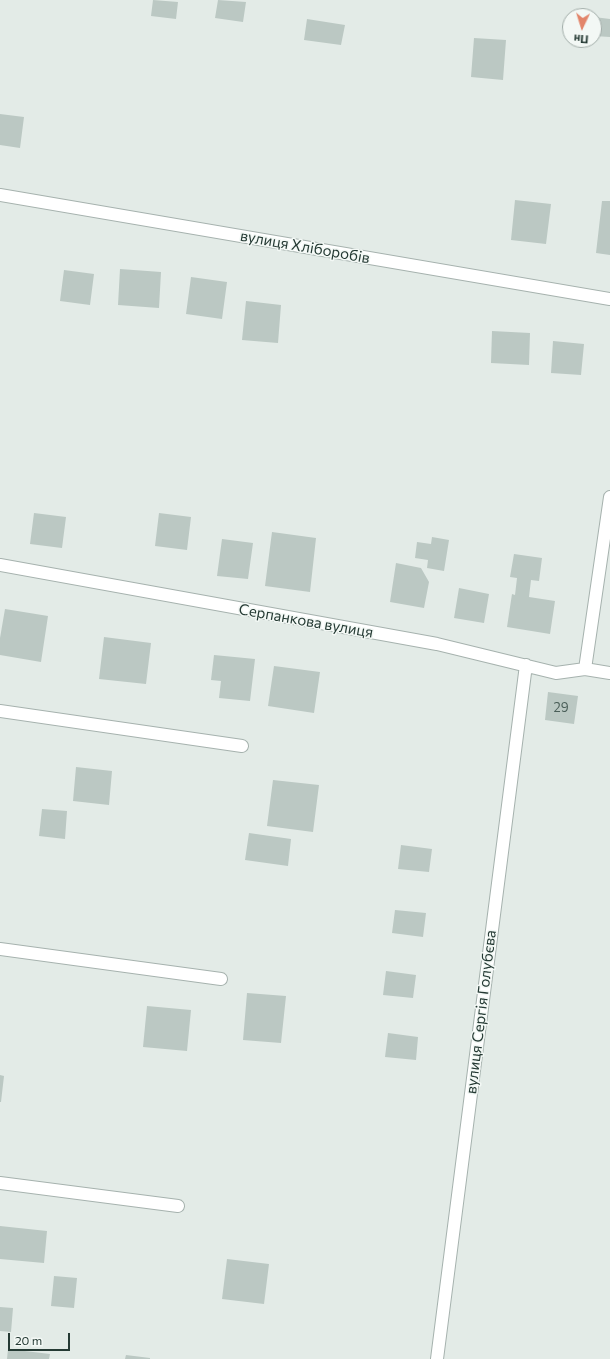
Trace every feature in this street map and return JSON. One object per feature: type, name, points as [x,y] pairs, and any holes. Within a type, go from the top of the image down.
[{"type":"street","name":"вулиця Хліборобів","points":[[0,195],[610,299]]},
{"type":"street","points":[[585,669],[610,497]]},
{"type":"street","name":"Серпанкова вулиця","points":[[0,566],[437,644],[556,673],[585,669],[610,673]]},
{"type":"street","name":"вулиця Сергія Голубєва","points":[[437,1359],[526,666]]},
{"type":"street","points":[[0,712],[242,746]]},
{"type":"street","points":[[0,949],[221,979]]},
{"type":"street","points":[[0,1183],[178,1206]]},
{"type":"building","points":[[153,0],[178,2],[176,19],[151,16]]},
{"type":"building","points":[[218,0],[246,2],[243,22],[215,18]]},
{"type":"building","points":[[602,18],[610,19],[610,37],[602,36]]},
{"type":"building","points":[[307,19],[345,25],[341,45],[304,40]]},
{"type":"building","points":[[474,38],[506,40],[503,80],[471,77]]},
{"type":"building","points":[[0,114],[24,117],[20,148],[0,145]]},
{"type":"building","points":[[515,200],[551,204],[546,244],[511,240]]},
{"type":"building","points":[[602,201],[610,201],[610,255],[596,253]]},
{"type":"building","points":[[120,269],[161,272],[159,308],[118,305]]},
{"type":"building","points":[[64,270],[94,274],[90,305],[60,301]]},
{"type":"building","points":[[191,277],[227,282],[222,319],[186,314]]},
{"type":"building","points":[[246,301],[281,305],[278,343],[242,340]]},
{"type":"building","points":[[492,331],[530,333],[529,365],[491,363]]},
{"type":"building","points":[[553,341],[584,344],[581,375],[551,373]]},
{"type":"building","points":[[34,513],[66,517],[62,548],[30,544]]},
{"type":"building","points":[[159,513],[191,517],[187,550],[155,546]]},
{"type":"building","points":[[272,532],[316,538],[310,592],[265,586]]},
{"type":"building","points":[[432,537],[449,540],[444,571],[427,568],[428,560],[415,558],[417,542],[431,544]]},
{"type":"building","points":[[222,539],[253,543],[248,579],[217,576]]},
{"type":"building","points":[[514,554],[542,558],[539,581],[531,580],[529,597],[555,601],[550,634],[507,627],[512,594],[515,595],[517,578],[510,577]]},
{"type":"building","points":[[396,563],[421,568],[429,582],[424,608],[390,602]]},
{"type":"building","points":[[459,588],[489,594],[484,623],[454,618]]},
{"type":"building","points":[[5,609],[48,616],[41,662],[0,655],[0,638]]},
{"type":"building","points":[[104,637],[151,643],[146,684],[99,679]]},
{"type":"building","points":[[214,655],[255,659],[250,701],[219,698],[221,681],[211,680]]},
{"type":"building","points":[[274,666],[320,672],[314,713],[268,706]]},
{"type":"building","points":[[548,692],[578,696],[574,724],[545,720]]},
{"type":"building","points":[[76,767],[112,771],[109,805],[73,801]]},
{"type":"building","points":[[273,780],[319,785],[313,832],[267,826]]},
{"type":"building","points":[[42,809],[67,811],[65,839],[39,836]]},
{"type":"building","points":[[249,833],[291,839],[288,866],[245,860]]},
{"type":"building","points":[[401,845],[432,849],[429,872],[398,869]]},
{"type":"building","points":[[395,910],[426,913],[423,937],[392,933]]},
{"type":"building","points":[[386,971],[416,975],[413,998],[383,995]]},
{"type":"building","points":[[247,993],[286,996],[281,1043],[243,1040]]},
{"type":"building","points":[[147,1006],[191,1010],[187,1051],[143,1047]]},
{"type":"building","points":[[388,1033],[418,1037],[416,1060],[385,1057]]},
{"type":"building","points":[[0,1075],[4,1076],[1,1102],[0,1102]]},
{"type":"building","points":[[0,1226],[47,1231],[44,1263],[0,1259]]},
{"type":"building","points":[[227,1259],[269,1264],[264,1304],[222,1299]]},
{"type":"building","points":[[54,1276],[77,1278],[74,1308],[51,1306]]},
{"type":"building","points":[[0,1307],[13,1308],[11,1332],[0,1331]]},
{"type":"building","points":[[8,1349],[50,1354],[49,1359],[7,1359]]},
{"type":"building","points":[[126,1355],[150,1358],[150,1359],[125,1359]]}]
